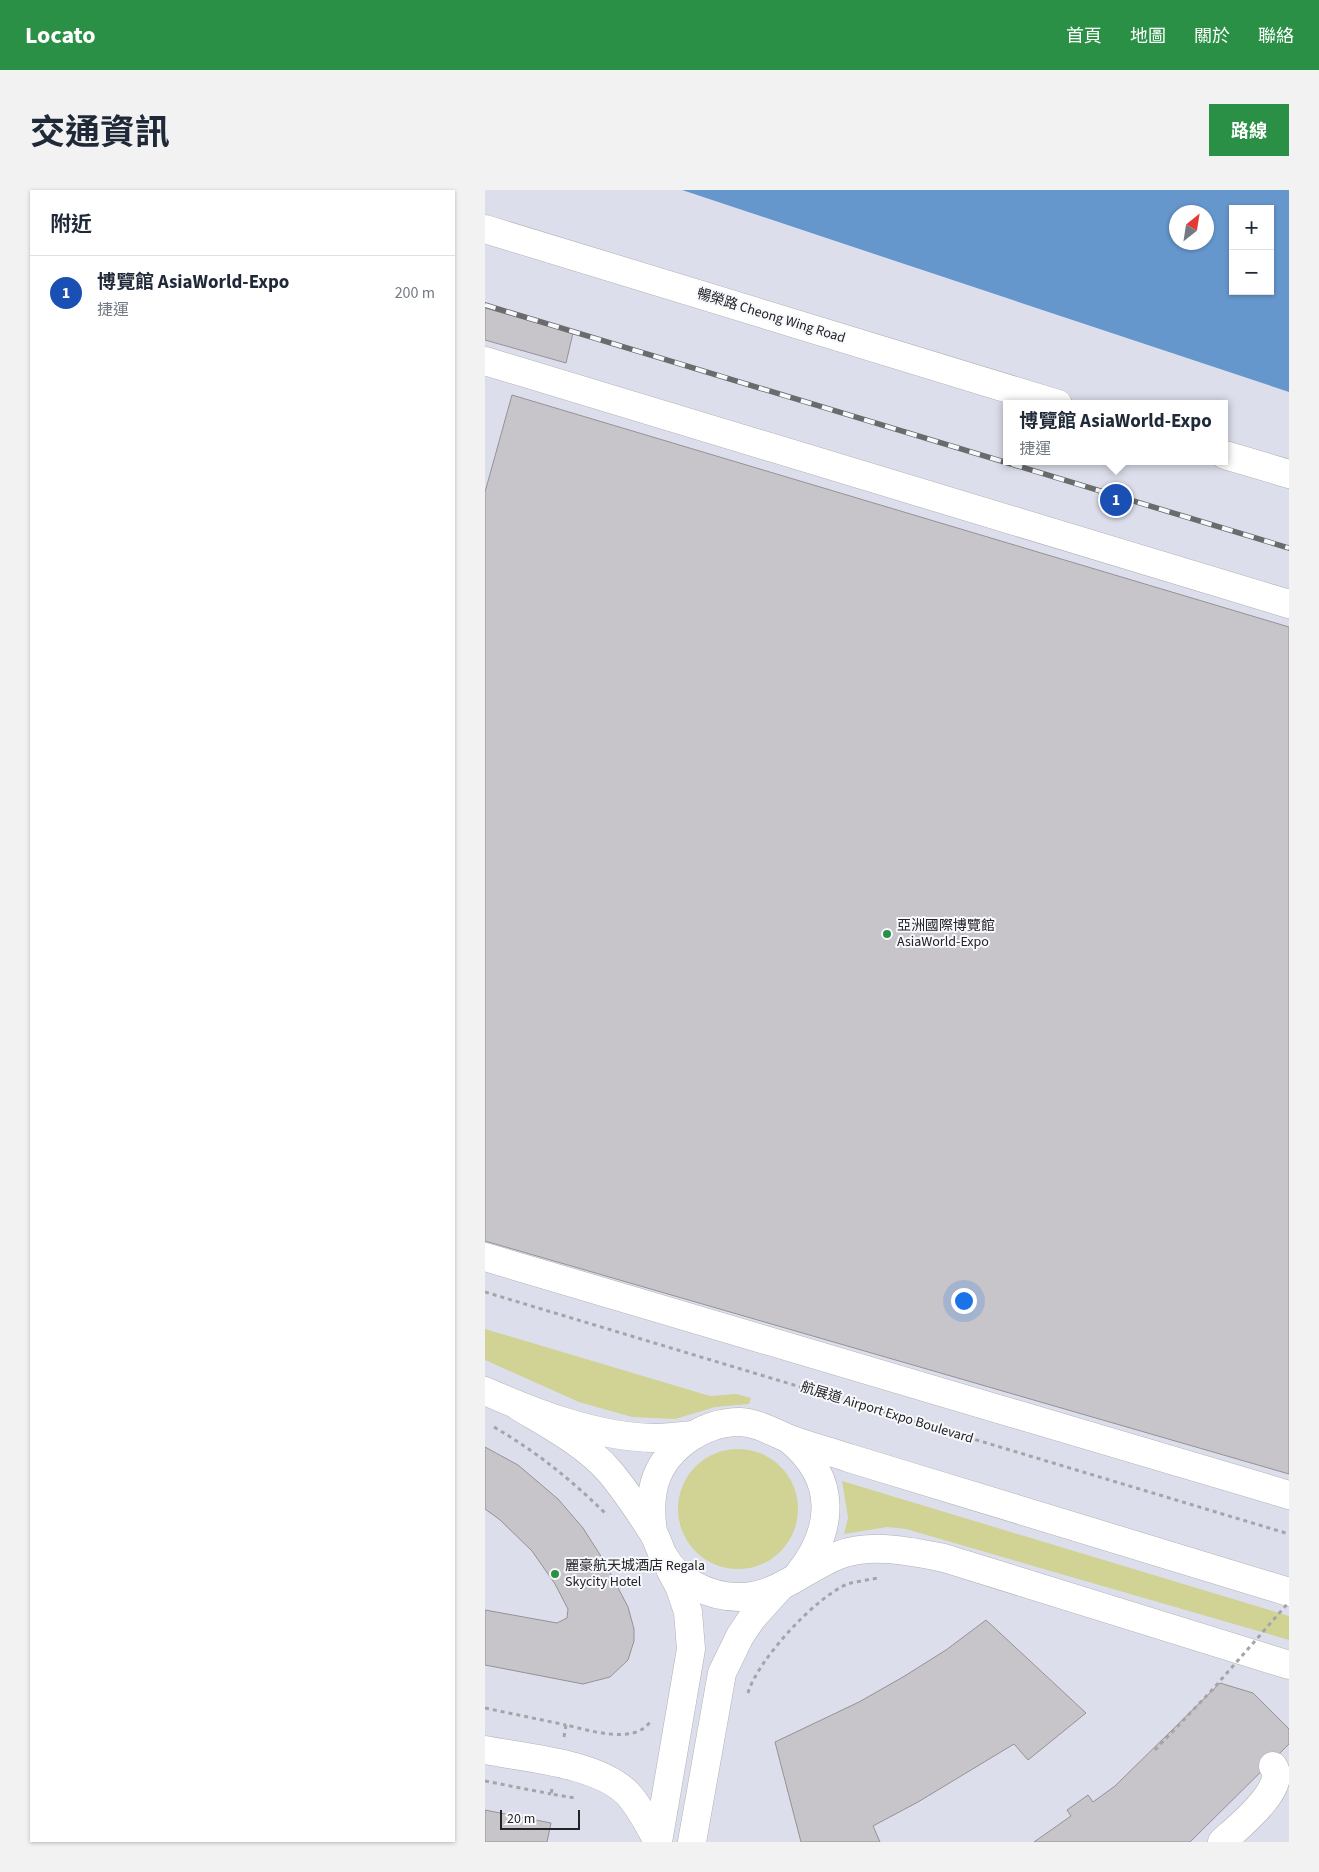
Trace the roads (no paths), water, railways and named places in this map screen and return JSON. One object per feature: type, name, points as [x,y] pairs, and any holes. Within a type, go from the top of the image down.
[{"type":"street","name":"暢榮路 Cheong Wing Road","points":[[485,229],[1045,400]]},
{"type":"street","points":[[485,360],[1289,604]]},
{"type":"street","points":[[1228,456],[1289,474]]},
{"type":"street","points":[[485,1257],[1289,1495]]},
{"type":"street","points":[[485,1391],[518,1406],[597,1430],[654,1438],[692,1435]]},
{"type":"street","points":[[518,1406],[574,1441],[594,1457],[609,1472],[680,1576],[698,1588],[718,1596],[739,1598],[761,1595],[840,1555],[865,1550],[885,1549],[924,1554],[1289,1665]]},
{"type":"street","points":[[658,1842],[691,1649],[688,1612],[680,1588],[659,1544],[650,1510],[652,1495],[661,1467],[675,1449],[692,1435],[715,1425],[740,1422],[765,1427],[787,1438],[1289,1592]]},
{"type":"street","points":[[692,1842],[722,1673],[744,1630],[789,1581],[819,1544],[825,1524],[826,1505],[822,1485],[814,1467],[803,1451],[787,1438]]},
{"type":"street","points":[[485,1750],[558,1764],[599,1775],[627,1793],[658,1842]]},
{"type":"street","points":[[1222,1842],[1272,1791],[1277,1780],[1276,1770],[1273,1766]]},
{"type":"water","points":[[682,190],[1289,190],[1289,392]]},
{"type":"railway","points":[[485,305],[1003,462]]},
{"type":"railway","points":[[1014,465],[1289,548]]},
{"type":"place","name":"博覽館 AsiaWorld-Expo","points":[[1116,500]]},
{"type":"place","name":"亞洲國際博覽館 AsiaWorld-Expo","points":[[887,934]]},
{"type":"place","name":"麗豪航天城酒店 Regala Skycity Hotel","points":[[555,1574]]}]
